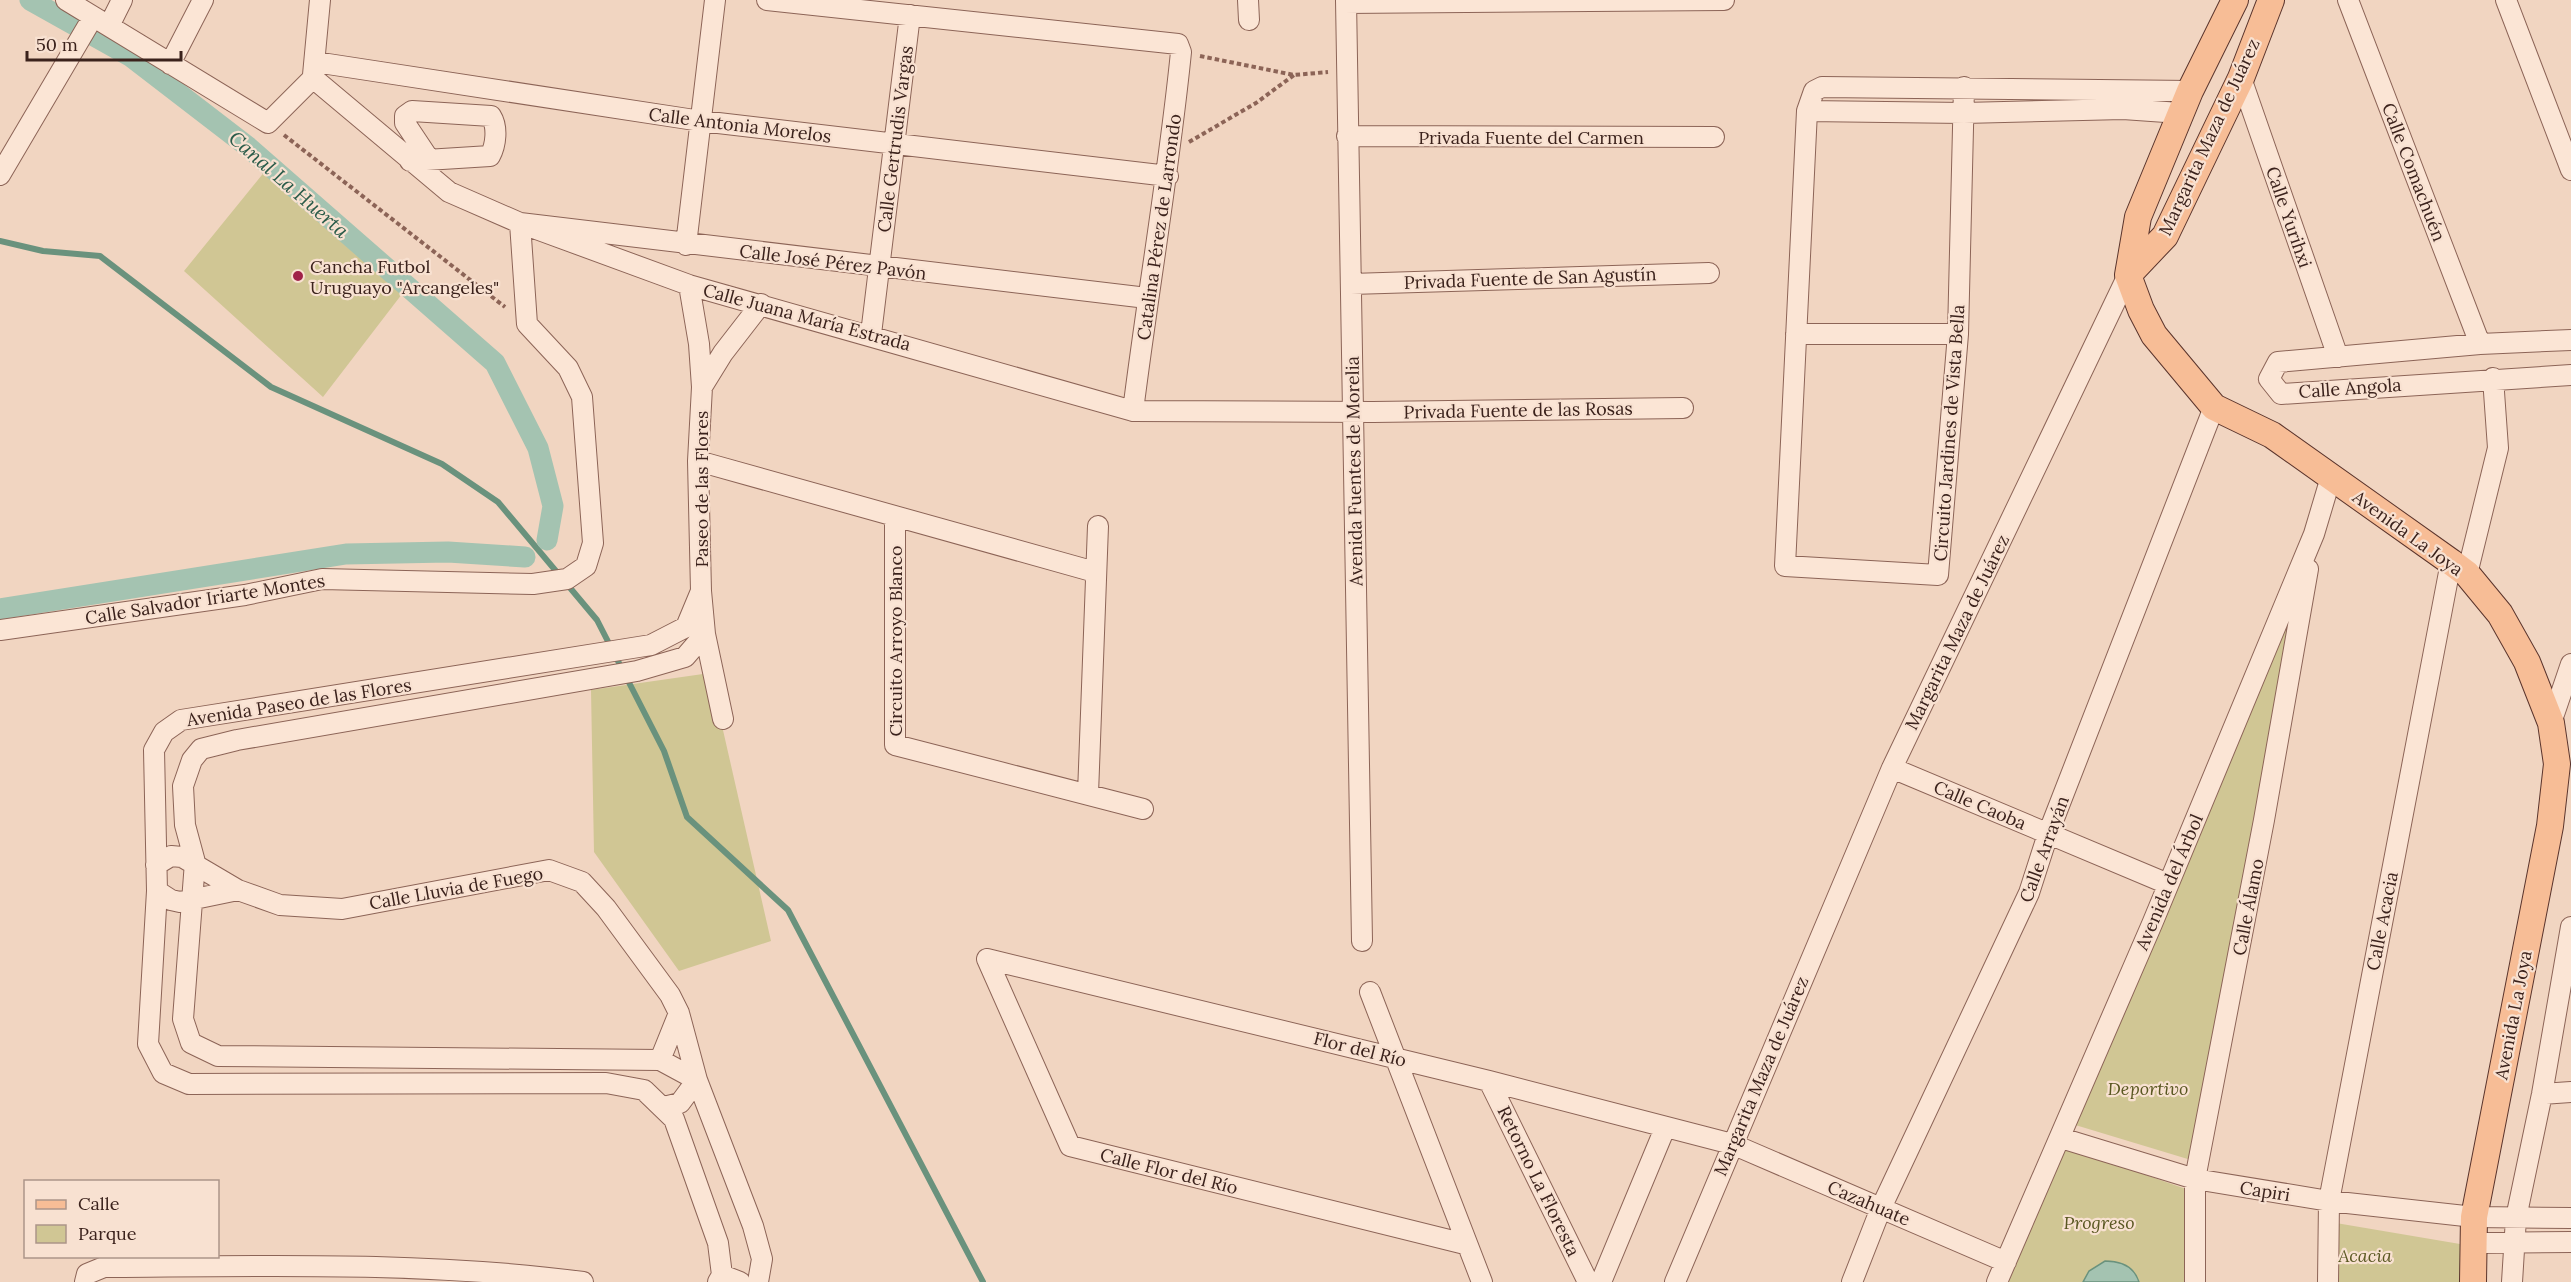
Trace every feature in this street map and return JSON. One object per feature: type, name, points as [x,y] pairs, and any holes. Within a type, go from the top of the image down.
[{"type":"main road","name":"Margarita Maza de Juárez","points":[[2128,275],[2138,217],[2185,102],[2235,0]]},
{"type":"main road","name":"Margarita Maza de Juárez","points":[[2128,275],[2165,236],[2241,78],[2271,0]]},
{"type":"main road","name":"Avenida La Joya","points":[[2128,275],[2154,335],[2214,406],[2272,435],[2459,568],[2500,614],[2527,662],[2561,710],[2550,826],[2474,1216],[2473,1282]]},
{"type":"street","points":[[66,0],[268,123],[314,70],[320,0]]},
{"type":"street","points":[[0,176],[81,38],[122,0]]},
{"type":"street","points":[[170,64],[203,0]]},
{"type":"street","points":[[686,245],[715,0]]},
{"type":"street","points":[[767,0],[1180,48]]},
{"type":"street","points":[[1346,2],[1724,0]]},
{"type":"street","name":"Calle Comachuén","points":[[2348,0],[2480,344]]},
{"type":"street","points":[[2506,0],[2571,170]]},
{"type":"street","name":"Avenida Fuentes de Morelia","points":[[1346,2],[1362,941]]},
{"type":"street","name":"Calle Gertrudis Vargas","points":[[871,334],[910,15]]},
{"type":"street","name":"Catalina Pérez de Larrondo","points":[[1133,411],[1147,298],[1168,176],[1180,48]]},
{"type":"street","name":"Calle Antonia Morelos","points":[[314,70],[700,121],[1168,176]]},
{"type":"street","name":"Calle Juana María Estrada","points":[[314,70],[419,160],[449,192],[520,223],[689,285],[871,334],[1133,411],[1352,412]]},
{"type":"street","name":"Calle Yurihxi","points":[[2241,78],[2338,357]]},
{"type":"street","name":"Circuito Jardines de Vista Bella","points":[[1964,87],[1958,334],[1938,575],[1785,566],[1807,111],[1814,91],[1822,87],[1964,87],[2185,102]]},
{"type":"street","points":[[1807,111],[1964,113],[2123,109],[2185,102]]},
{"type":"street","name":"Privada Fuente del Carmen","points":[[1347,136],[1714,137]]},
{"type":"street","points":[[520,223],[527,324]]},
{"type":"street","name":"Calle José Pérez Pavón","points":[[520,223],[686,245],[1147,298]]},
{"type":"street","name":"Privada Fuente de San Agustín","points":[[1351,284],[1709,273]]},
{"type":"street","name":"Margarita Maza de Juárez","points":[[1675,1282],[1892,768],[2128,275]]},
{"type":"street","name":"Paseo de las Flores","points":[[689,285],[699,344],[702,387],[698,461],[701,591],[705,634],[723,719]]},
{"type":"street","name":"Paseo de las Flores","points":[[702,387],[723,353],[761,304]]},
{"type":"street","name":"Calle Salvador Iriarte Montes","points":[[0,630],[244,595],[322,579],[533,584],[567,579],[586,566],[593,543],[582,397],[568,368],[527,324]]},
{"type":"street","points":[[1796,334],[1958,334]]},
{"type":"street","name":"Calle Angola","points":[[2571,340],[2480,344],[2278,362],[2269,379],[2281,394],[2493,378],[2571,375]]},
{"type":"street","points":[[2459,568],[2498,448],[2493,378]]},
{"type":"street","name":"Calle Arrayán","points":[[1851,1282],[1881,1208],[2029,893],[2048,834],[2214,406]]},
{"type":"street","name":"Privada Fuente de las Rosas","points":[[1352,412],[1683,408]]},
{"type":"street","name":"Circuito Arroyo Blanco","points":[[698,461],[895,518],[1095,572]]},
{"type":"street","name":"Avenida del Árbol","points":[[1997,1282],[2061,1138],[2314,534],[2331,477]]},
{"type":"street","name":"Circuito Arroyo Blanco","points":[[895,518],[895,745],[1143,809]]},
{"type":"street","points":[[1089,794],[1098,526]]},
{"type":"street","name":"Calle Álamo","points":[[2195,1282],[2195,1179],[2264,820],[2314,534]]},
{"type":"street","name":"Calle Acacia","points":[[2328,1282],[2329,1201],[2459,568]]},
{"type":"street","name":"Paseo de las Flores","points":[[686,627],[701,591]]},
{"type":"street","name":"Avenida Paseo de las Flores","points":[[644,1090],[606,1083],[189,1084],[163,1073],[148,1044],[157,891],[154,750],[164,732],[181,720],[651,645],[686,627]]},
{"type":"street","name":"Avenida Paseo de las Flores","points":[[660,1060],[218,1056],[191,1043],[183,1018],[195,862],[185,825],[183,786],[192,760],[201,749],[249,738],[618,675],[685,657],[705,634]]},
{"type":"street","points":[[618,675],[619,650]]},
{"type":"street","points":[[2561,710],[2571,664]]},
{"type":"street","name":"Calle Caoba","points":[[1892,768],[2168,884]]},
{"type":"street","points":[[156,865],[171,856],[195,862]]},
{"type":"street","name":"Calle Lluvia de Fuego","points":[[195,862],[238,890],[280,905],[342,909],[549,870],[582,882],[606,908],[670,995],[679,1013],[697,1080]]},
{"type":"street","name":"Calle Lluvia de Fuego","points":[[193,898],[238,890]]},
{"type":"street","points":[[157,891],[171,900],[180,902],[193,898]]},
{"type":"street","points":[[2512,1282],[2513,1243],[2517,1218],[2568,970],[2571,927]]},
{"type":"street","name":"Flor del Río","points":[[987,959],[1394,1057],[1732,1144]]},
{"type":"street","name":"Calle Flor del Río","points":[[987,959],[1070,1146],[1465,1245]]},
{"type":"street","points":[[1371,992],[1465,1245],[1482,1282]]},
{"type":"street","points":[[679,1013],[660,1060],[645,1076],[644,1090],[674,1119],[718,1243],[720,1279],[741,1282]]},
{"type":"street","points":[[660,1060],[697,1080],[753,1226],[762,1259],[758,1282]]},
{"type":"street","points":[[664,1107],[680,1103],[697,1080]]},
{"type":"street","name":"Retorno La Floresta","points":[[1489,1081],[1588,1282]]},
{"type":"street","points":[[2542,1094],[2571,1092]]},
{"type":"street","points":[[1601,1282],[1665,1128]]},
{"type":"street","name":"Capiri","points":[[2061,1138],[2195,1179],[2329,1201],[2474,1216],[2571,1218]]},
{"type":"street","name":"Cazahuate","points":[[1732,1144],[2006,1262]]},
{"type":"street","points":[[2474,1243],[2571,1242]]},
{"type":"street","points":[[85,1282],[87,1274],[104,1267],[300,1265],[424,1267],[583,1282]]},
{"type":"path","points":[[1180,48],[1294,75],[1347,70]]},
{"type":"path","points":[[1171,152],[1231,119],[1294,75]]},
{"type":"path","points":[[268,123],[527,324]]},
{"type":"green space","name":"Cancha Futbol Uruguayo \"Arcangeles\"","points":[[274,160],[412,281],[323,397],[184,271]]},
{"type":"green space","name":"Deportivo","points":[[2303,572],[2191,1160],[2072,1124]]},
{"type":"green space","points":[[710,673],[771,941],[679,971],[594,852],[591,690]]},
{"type":"green space","name":"Progreso","points":[[2065,1147],[2189,1190],[2187,1282],[2007,1282]]},
{"type":"green space","name":"Acacia","points":[[2336,1223],[2460,1244],[2461,1282],[2339,1282]]},
{"type":"shaded area","points":[[2105,1261],[2116,1262],[2130,1268],[2139,1282],[2083,1282],[2089,1271]]},
{"type":"waterway","name":"Canal La Huerta","points":[[30,0],[130,56],[247,146],[495,363],[538,448],[553,506],[547,540]]},
{"type":"waterway","points":[[0,241],[43,251],[100,256],[271,387],[442,464],[498,502],[597,620],[664,751],[687,817],[788,910],[983,1282]]},
{"type":"waterway","name":"Canal La Huerta","points":[[0,609],[346,554],[448,552],[525,557]]},
{"type":"place","name":"Cancha Futbol Uruguayo \"Arcangeles\"","points":[[298,276]]}]
